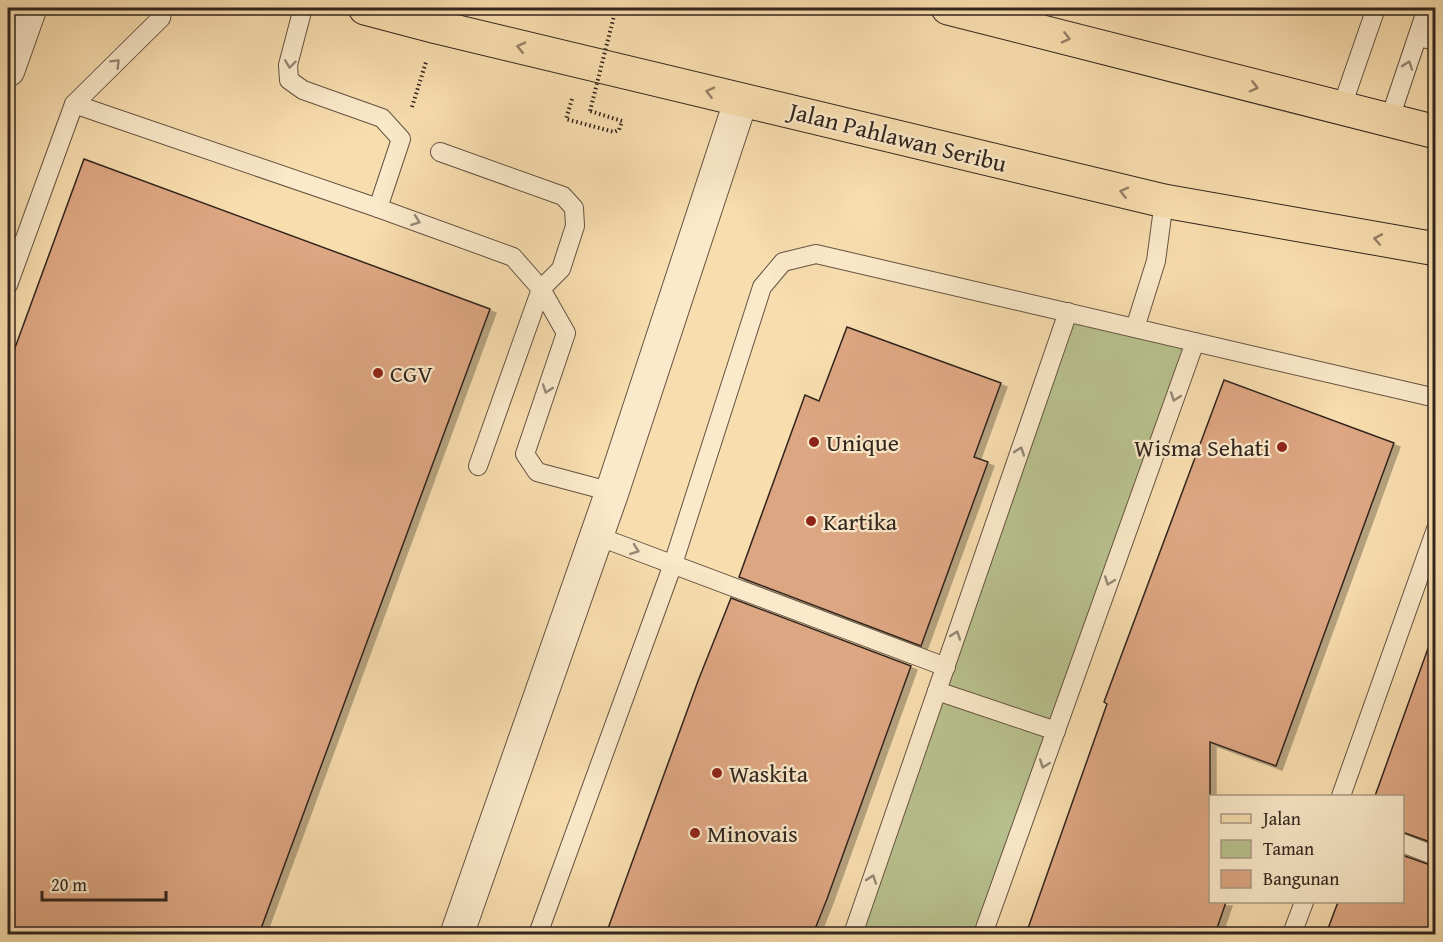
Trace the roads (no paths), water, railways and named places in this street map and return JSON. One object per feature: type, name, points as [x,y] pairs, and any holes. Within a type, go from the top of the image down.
[{"type":"main road","name":"Jalan Pahlawan Seribu","points":[[365,8],[1164,201],[1436,249]]},
{"type":"main road","points":[[948,8],[1034,18],[1341,109],[1436,132]]},
{"type":"street","points":[[8,70],[30,8]]},
{"type":"street","points":[[457,934],[612,492],[741,100]]},
{"type":"lane","points":[[8,285],[75,104],[161,18],[163,8]]},
{"type":"lane","points":[[303,8],[288,65],[289,80],[303,90],[382,118],[401,139],[378,207]]},
{"type":"lane","points":[[1341,109],[1376,8]]},
{"type":"lane","points":[[1389,121],[1427,39],[1427,8]]},
{"type":"lane","points":[[75,104],[378,207],[513,257],[541,289],[566,333],[525,454],[537,472],[612,492]]},
{"type":"lane","points":[[440,152],[563,196],[574,208],[575,225],[561,269],[541,289],[478,466]]},
{"type":"lane","points":[[1135,328],[1156,261],[1164,201]]},
{"type":"lane","points":[[538,934],[673,564],[762,287],[783,262],[816,254],[1436,398]]},
{"type":"lane","points":[[853,934],[1068,312]]},
{"type":"lane","points":[[983,934],[1195,342]]},
{"type":"lane","points":[[1341,795],[1436,529]]},
{"type":"lane","points":[[597,536],[946,667]]},
{"type":"lane","points":[[937,691],[1056,731]]},
{"type":"lane","points":[[1404,844],[1436,856]]},
{"type":"lane","points":[[1292,934],[1304,903]]},
{"type":"place","name":"CGV","points":[[378,373]]},
{"type":"place","name":"Unique","points":[[814,442]]},
{"type":"place","name":"Wisma Sehati","points":[[1282,447]]},
{"type":"place","name":"Kartika","points":[[811,521]]},
{"type":"place","name":"Waskita","points":[[717,773]]},
{"type":"place","name":"Minovais","points":[[695,833]]}]
